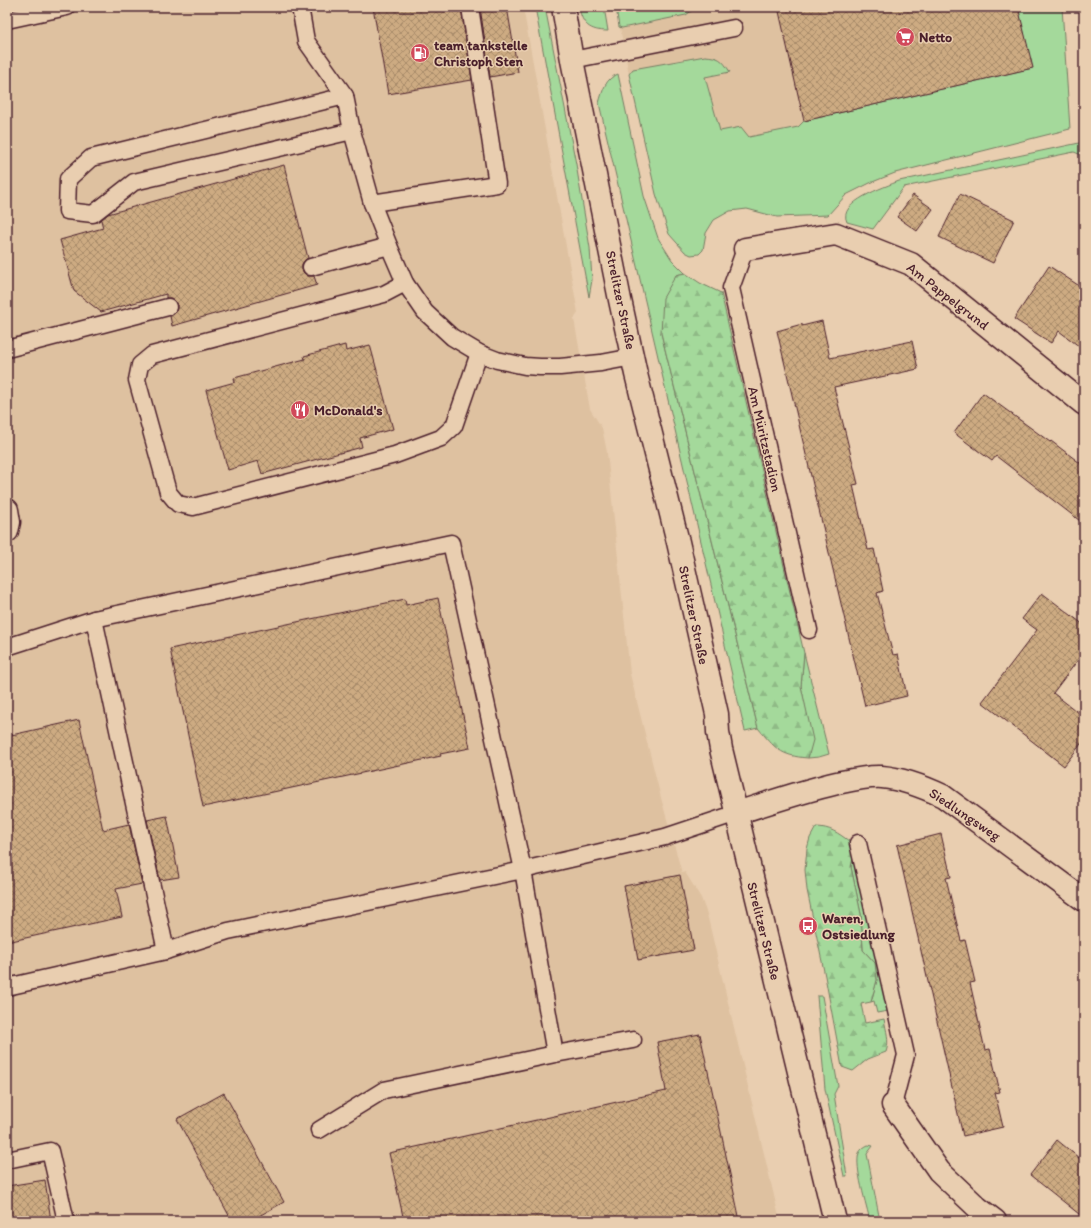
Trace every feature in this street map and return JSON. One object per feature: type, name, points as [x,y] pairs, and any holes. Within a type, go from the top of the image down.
[{"type":"main road","name":"Strelitzer Straße","points":[[563,7],[572,60],[618,292],[678,542],[716,714],[719,738],[835,1221]]},
{"type":"main road","name":"Am Pappelgrund","points":[[745,249],[836,234],[911,264],[1084,404]]},
{"type":"main road","points":[[7,510],[9,522],[7,531]]},
{"type":"main road","name":"Siedlungsweg","points":[[737,813],[806,790],[844,781],[881,777],[898,779],[922,786],[943,796],[1084,900]]},
{"type":"main road","points":[[893,1105],[939,1171],[978,1208],[995,1221]]},
{"type":"lane","points":[[7,20],[67,7]]},
{"type":"lane","points":[[300,7],[306,41],[345,96],[352,130],[372,203],[389,246],[405,283],[425,312],[452,337],[479,353],[497,360],[525,366],[560,367],[601,363],[633,357]]},
{"type":"lane","points":[[372,203],[497,184],[470,7]]},
{"type":"lane","points":[[572,60],[734,28]]},
{"type":"lane","points":[[345,96],[91,158],[68,179],[67,211],[93,214],[134,182],[352,130]]},
{"type":"lane","points":[[311,267],[389,246]]},
{"type":"lane","name":"Am Müritzstadion","points":[[745,249],[731,288],[809,630]]},
{"type":"lane","points":[[405,283],[384,294],[152,355],[140,365],[137,380],[139,388],[168,492],[178,504],[193,507],[395,455],[441,438],[454,426],[479,353]]},
{"type":"lane","points":[[7,349],[168,307]]},
{"type":"lane","points":[[7,647],[94,619],[451,543],[523,870],[555,1054]]},
{"type":"lane","points":[[94,619],[166,951]]},
{"type":"lane","points":[[7,987],[166,951],[228,932],[523,870],[665,837],[737,813]]},
{"type":"lane","points":[[858,843],[906,1055],[893,1105]]},
{"type":"lane","points":[[319,1130],[384,1090],[555,1054],[633,1040]]},
{"type":"lane","points":[[7,1160],[50,1151],[66,1221]]},
{"type":"shaded area","points":[[7,7],[523,7],[578,313],[574,319],[590,409],[602,428],[607,452],[630,674],[661,798],[682,873],[685,872],[701,898],[707,914],[780,1221],[7,1221]]},
{"type":"shaded area","points":[[616,7],[1062,7],[1070,129],[895,173],[846,195],[828,215],[777,217],[747,209],[730,211],[714,220],[706,233],[703,250],[699,254],[691,255],[685,252],[669,234],[656,194],[629,74]]},
{"type":"green space","points":[[535,7],[545,7],[576,164],[590,248],[592,280],[589,297]]},
{"type":"green space","points":[[579,7],[604,7],[608,31],[596,30],[588,26],[582,18]]},
{"type":"green space","points":[[616,7],[697,7],[686,15],[622,28],[619,27]]},
{"type":"green space","points":[[1018,7],[1062,7],[1070,129],[895,173],[846,195],[828,215],[777,217],[747,209],[730,211],[714,220],[706,233],[703,250],[699,254],[691,255],[685,252],[669,234],[656,194],[629,74],[633,69],[705,56],[714,57],[720,60],[725,64],[730,72],[705,77],[720,131],[741,127],[749,137],[798,127],[804,121],[1032,68]]},
{"type":"green space","points":[[618,74],[644,196],[658,238],[672,260],[685,273],[676,275],[661,333],[758,728],[745,731],[599,103],[603,89],[607,82]]},
{"type":"green space","points":[[1084,142],[1084,156],[1074,152],[904,187],[873,229],[847,222],[846,215],[849,208],[855,202],[874,191],[899,181]]},
{"type":"green space","points":[[685,273],[700,283],[721,293],[804,653],[801,686],[813,740],[808,758],[791,755],[779,750],[758,728],[661,333],[663,298],[676,275]]},
{"type":"green space","points":[[804,653],[829,754],[808,758],[812,740],[801,686]]},
{"type":"green space","points":[[816,827],[830,829],[849,841],[853,858],[851,867],[861,914],[863,950],[875,963],[877,980],[871,1002],[861,1004],[865,1023],[884,1019],[887,1036],[888,1044],[886,1052],[868,1059],[853,1071],[842,1067],[807,890],[805,870],[807,849],[810,838]]},
{"type":"green space","points":[[853,858],[888,1011],[877,1013],[874,1001],[871,1002],[877,980],[875,963],[863,950],[861,914],[851,867]]},
{"type":"green space","points":[[817,996],[822,996],[838,1086],[834,1094],[847,1176],[844,1176],[825,1089]]},
{"type":"green space","points":[[868,1145],[873,1146],[867,1154],[880,1221],[870,1221],[859,1177],[859,1153]]},
{"type":"building","points":[[373,7],[461,7],[472,80],[388,94]]},
{"type":"building","points":[[480,7],[507,7],[518,72],[490,77]]},
{"type":"building","name":"Netto","points":[[778,7],[1018,7],[1033,68],[804,121]]},
{"type":"building","points":[[284,165],[308,258],[302,264],[302,270],[308,276],[314,276],[317,285],[172,326],[170,316],[177,310],[177,305],[171,298],[166,298],[166,294],[101,312],[74,291],[60,240],[103,228],[101,220],[108,214]]},
{"type":"building","points":[[960,194],[1014,220],[993,263],[939,237]]},
{"type":"building","points":[[913,195],[933,209],[917,231],[897,217]]},
{"type":"building","points":[[1049,266],[1084,289],[1084,350],[1059,331],[1051,343],[1014,319]]},
{"type":"building","points":[[822,321],[830,358],[912,341],[918,369],[834,387],[858,484],[853,485],[868,550],[874,549],[883,591],[877,593],[893,655],[898,654],[907,696],[865,706],[777,331],[802,324],[802,326]]},
{"type":"building","name":"McDonald's","points":[[345,345],[346,351],[370,345],[393,429],[360,438],[362,447],[262,474],[258,461],[228,470],[206,390],[235,382],[234,378],[305,359],[304,356]]},
{"type":"building","points":[[983,393],[1084,466],[1084,524],[996,456],[992,461],[954,433]]},
{"type":"building","points":[[1042,593],[1084,625],[1084,652],[1053,693],[1084,717],[1084,740],[1064,766],[982,702],[1037,630],[1022,619]]},
{"type":"building","points":[[438,598],[470,748],[440,754],[441,756],[203,807],[170,649],[405,599],[406,605]]},
{"type":"building","points":[[79,720],[103,830],[129,824],[142,884],[116,889],[122,917],[7,942],[7,736]]},
{"type":"building","points":[[167,816],[179,877],[160,880],[147,820]]},
{"type":"building","points":[[941,834],[951,877],[946,878],[961,941],[965,940],[975,982],[970,983],[985,1050],[990,1049],[1000,1092],[995,1093],[1003,1127],[963,1136],[897,845]]},
{"type":"building","points":[[680,875],[694,950],[638,960],[624,886]]},
{"type":"building","points":[[700,1034],[740,1221],[404,1221],[389,1153],[666,1091],[657,1042]]},
{"type":"building","points":[[224,1093],[284,1202],[250,1221],[232,1221],[177,1119]]},
{"type":"building","points":[[1057,1140],[1084,1162],[1084,1218],[1030,1175]]},
{"type":"building","points":[[45,1180],[51,1221],[7,1221],[7,1186]]},
{"type":"place","name":"Netto","points":[[905,37]]},
{"type":"place","name":"team tankstelle Christoph Sten","points":[[420,53]]},
{"type":"place","name":"McDonald's","points":[[300,410]]},
{"type":"place","name":"Waren, Ostsiedlung","points":[[808,926]]}]
